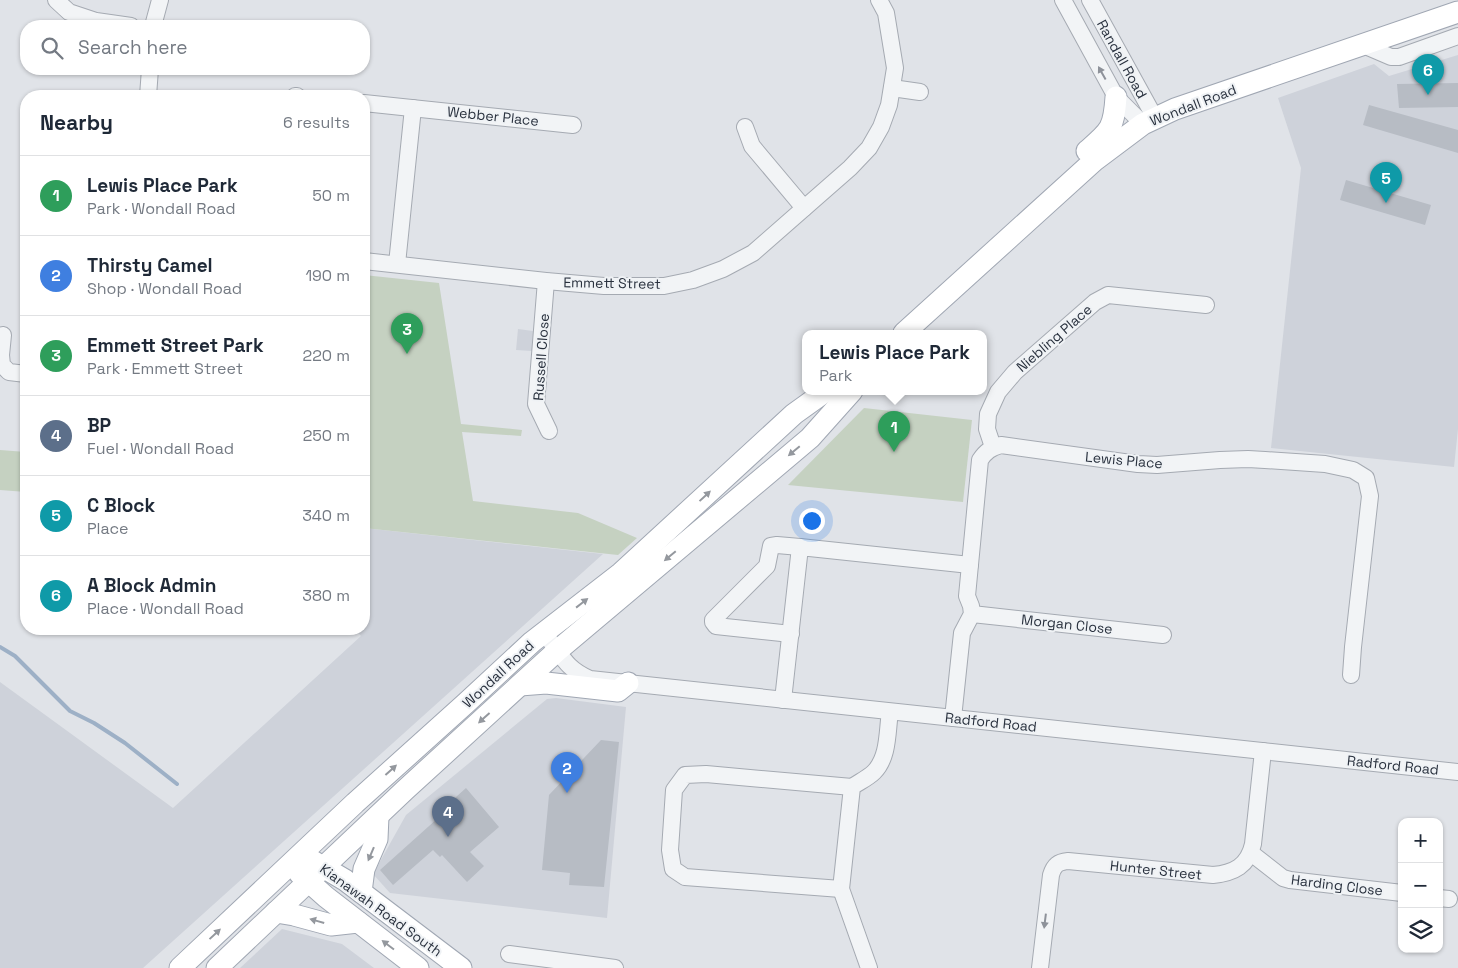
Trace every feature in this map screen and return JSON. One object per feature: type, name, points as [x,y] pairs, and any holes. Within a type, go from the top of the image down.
[{"type":"main road","name":"Wondall Road","points":[[907,330],[1095,160],[1149,121],[1175,108],[1458,12]]},
{"type":"main road","points":[[1048,203],[1046,188],[1108,132],[1114,120],[1116,97]]},
{"type":"main road","name":"Wondall Road","points":[[180,968],[354,803],[544,632],[621,573],[794,414],[820,395]]},
{"type":"main road","name":"Wondall Road","points":[[217,968],[557,651],[814,433],[848,395]]},
{"type":"main road","points":[[794,414],[809,421],[814,433]]},
{"type":"main road","points":[[520,685],[546,683],[618,690],[628,683]]},
{"type":"main road","points":[[361,892],[364,869],[377,839],[378,816]]},
{"type":"main road","name":"Kianawah Road South","points":[[295,859],[316,874],[345,880],[461,968]]},
{"type":"main road","name":"Kianawah Road South","points":[[316,874],[326,897],[418,968]]},
{"type":"main road","points":[[276,912],[294,914],[332,925],[358,922]]},
{"type":"street","points":[[56,0],[69,12],[93,20]]},
{"type":"street","points":[[155,20],[160,0]]},
{"type":"street","name":"Emmett Street","points":[[370,262],[455,272],[604,286],[664,286],[693,280],[723,269],[752,253],[850,168],[869,148],[881,126],[889,105],[895,68],[886,13],[879,0]]},
{"type":"street","name":"Randall Road","points":[[1063,0],[1116,97],[1149,121]]},
{"type":"street","name":"Randall Road","points":[[1090,0],[1149,121]]},
{"type":"street","points":[[1364,45],[1390,58],[1399,57],[1458,36]]},
{"type":"street","points":[[148,90],[150,75]]},
{"type":"street","points":[[892,88],[920,92]]},
{"type":"street","name":"Webber Place","points":[[370,104],[573,125]]},
{"type":"street","points":[[397,264],[413,108]]},
{"type":"street","points":[[745,127],[752,146],[804,208]]},
{"type":"street","name":"Russell Close","points":[[546,281],[536,404],[549,431]]},
{"type":"street","name":"Niebling Place","points":[[993,447],[986,429],[988,414],[998,392],[1015,372],[1095,302],[1108,295],[1206,305]]},
{"type":"street","points":[[3,335],[2,365],[10,372],[20,373]]},
{"type":"street","name":"Lewis Place","points":[[993,447],[1006,445],[1156,465],[1248,459],[1325,464],[1353,470],[1366,478],[1370,496],[1351,675]]},
{"type":"street","points":[[953,718],[962,633],[972,614],[967,596],[980,460],[986,451],[993,447]]},
{"type":"street","points":[[791,634],[716,626],[713,622],[767,566],[771,546],[777,544],[970,565]]},
{"type":"street","points":[[784,700],[800,547]]},
{"type":"street","name":"Morgan Close","points":[[972,614],[1163,635]]},
{"type":"street","name":"Radford Road","points":[[544,632],[576,674],[590,679],[1458,772]]},
{"type":"street","points":[[841,889],[685,877],[673,869],[670,850],[674,790],[685,775],[706,774],[852,787],[874,773],[881,763],[890,712]]},
{"type":"street","points":[[1251,853],[1263,751]]},
{"type":"street","points":[[852,787],[841,889],[869,968]]},
{"type":"street","name":"Hunter Street","points":[[1040,968],[1051,875],[1054,867],[1060,862],[1068,861],[1213,875],[1226,874],[1236,869],[1246,861],[1251,853]]},
{"type":"street","name":"Harding Close","points":[[1251,853],[1283,878],[1290,880],[1398,894]]},
{"type":"street","points":[[509,954],[615,968]]},
{"type":"shaded area","points":[[1458,55],[1458,429],[1454,467],[1271,448],[1301,168],[1278,98],[1374,64],[1389,76]]},
{"type":"shaded area","points":[[518,329],[533,331],[532,351],[516,350]]},
{"type":"shaded area","points":[[370,529],[603,554],[143,968],[0,968],[0,682],[173,808],[361,636],[370,635]]},
{"type":"shaded area","points":[[556,698],[626,707],[607,918],[390,893],[373,874],[406,815],[547,699]]},
{"type":"shaded area","points":[[282,929],[342,944],[374,968],[240,968]]},
{"type":"green space","points":[[370,276],[439,283],[461,424],[522,430],[521,436],[462,432],[473,501],[578,513],[637,538],[618,555],[370,529]]},
{"type":"green space","points":[[864,408],[972,420],[963,502],[788,485]]},
{"type":"green space","points":[[0,450],[20,452],[20,492],[0,490]]},
{"type":"building","points":[[1458,83],[1458,107],[1399,108],[1397,84]]},
{"type":"building","points":[[1369,105],[1458,130],[1458,153],[1363,125]]},
{"type":"building","points":[[1346,180],[1431,205],[1425,225],[1340,200]]},
{"type":"building","points":[[601,740],[619,742],[604,887],[569,885],[570,873],[542,870],[549,795]]},
{"type":"building","points":[[466,788],[499,827],[470,852],[484,866],[467,882],[442,855],[440,857],[433,850],[393,885],[380,870],[448,809],[446,806]]},
{"type":"waterway","points":[[0,647],[15,656],[70,711],[94,723],[125,743],[177,784]]},
{"type":"place","name":"A Block Admin","points":[[1428,95]]},
{"type":"place","name":"C Block","points":[[1386,203]]},
{"type":"place","name":"Emmett Street Park","points":[[407,354]]},
{"type":"place","name":"Lewis Place Park","points":[[894,452]]},
{"type":"place","name":"Thirsty Camel","points":[[567,793]]},
{"type":"place","name":"BP","points":[[448,837]]}]
